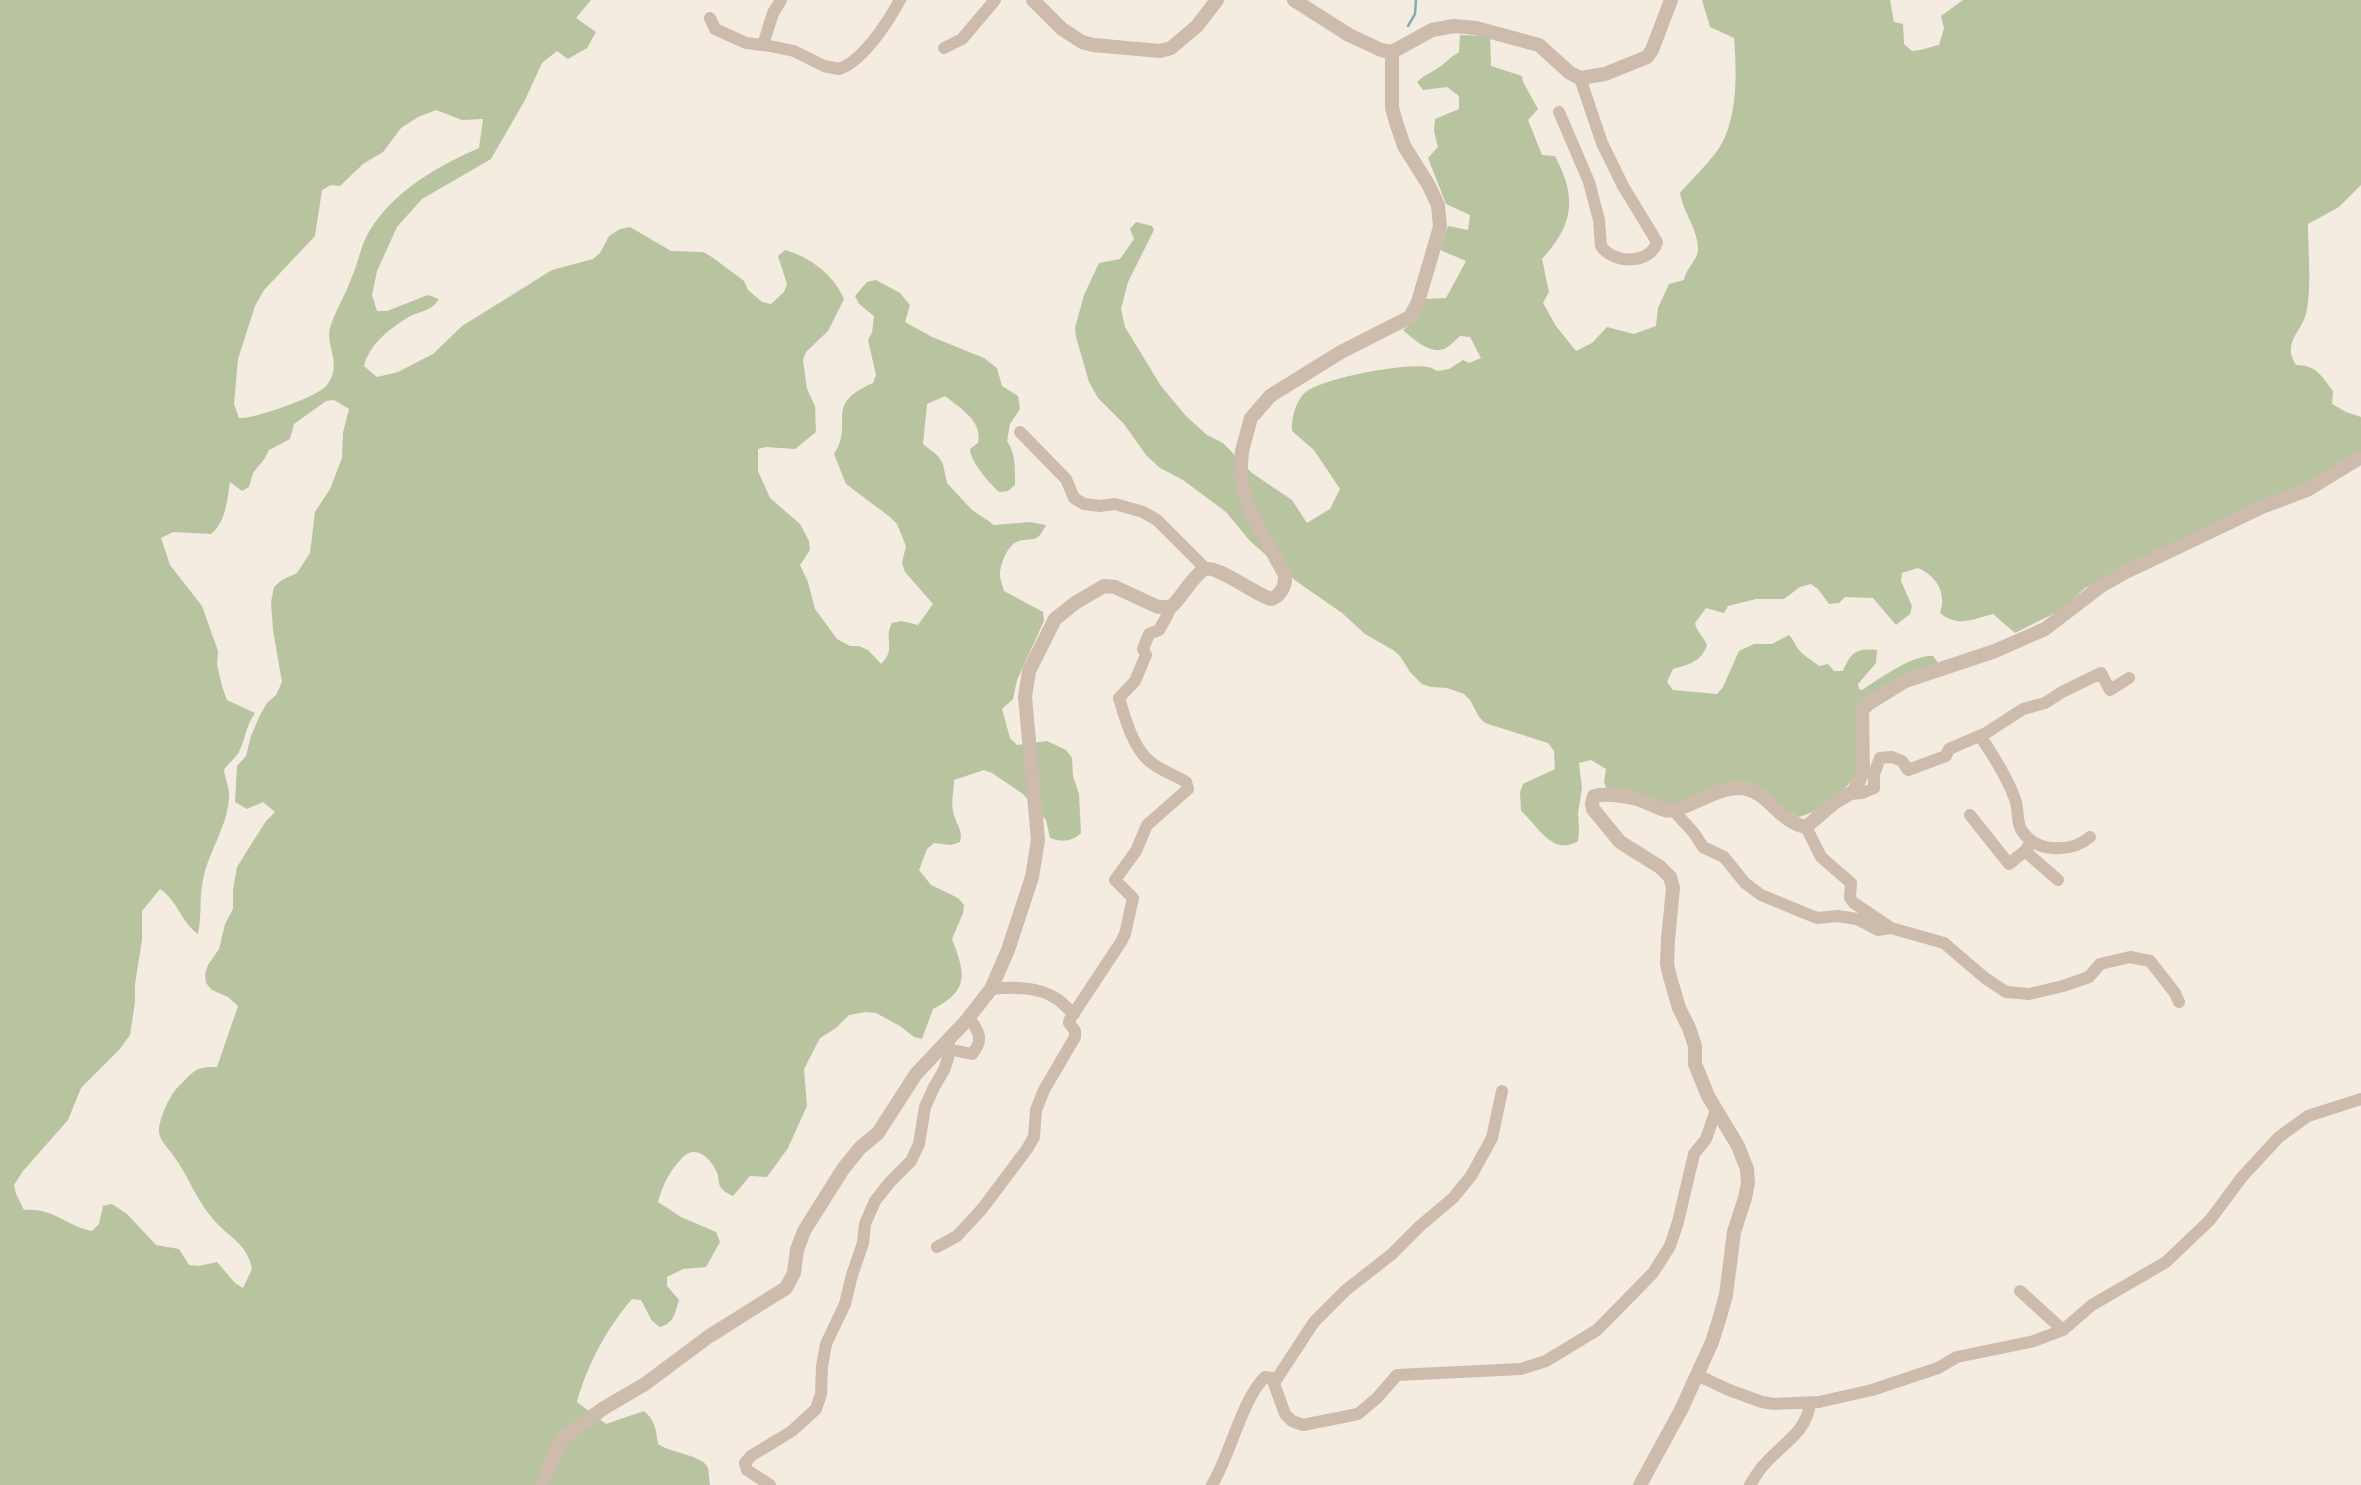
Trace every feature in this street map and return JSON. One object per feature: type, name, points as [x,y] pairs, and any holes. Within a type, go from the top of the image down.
[{"type":"street","points":[[763,45],[773,13],[781,0]]},
{"type":"street","points":[[710,18],[716,29],[746,43],[794,51],[824,66],[839,69],[858,58],[900,0]]},
{"type":"street","points":[[944,48],[962,39],[995,0]]},
{"type":"street","points":[[1033,0],[1062,29],[1082,42],[1160,51],[1171,48],[1197,26],[1217,0]]},
{"type":"street","points":[[1294,0],[1364,43],[1392,52],[1432,30],[1454,26],[1476,28],[1539,45],[1570,73],[1580,78],[1605,74],[1647,57],[1671,0]]},
{"type":"street","points":[[1020,432],[1066,479],[1074,498],[1084,504],[1115,504],[1143,512],[1157,520],[1205,568],[1225,574],[1264,597],[1271,599],[1280,594],[1285,575],[1250,511],[1240,478],[1242,451],[1251,418],[1270,396],[1341,352],[1410,317],[1419,302],[1440,227],[1438,205],[1404,146],[1392,108],[1392,52]]},
{"type":"street","points":[[1559,112],[1589,182],[1599,220],[1601,246],[1607,254],[1619,258],[1634,260],[1643,256],[1656,247],[1657,242],[1623,186],[1602,143],[1580,78]]},
{"type":"street","points":[[1806,827],[1857,787],[1863,772],[1862,711],[1868,704],[1905,681],[1995,651],[2045,629],[2101,586],[2126,572],[2262,507],[2307,490],[2361,457]]},
{"type":"street","points":[[542,1485],[557,1447],[564,1437],[604,1408],[645,1384],[708,1337],[786,1288],[794,1273],[797,1250],[804,1231],[843,1169],[860,1148],[878,1133],[916,1074],[949,1045],[991,989],[1008,950],[1032,877],[1038,840],[1025,697],[1029,671],[1055,620],[1075,603],[1104,586],[1115,587],[1158,607],[1168,607],[1177,601],[1205,568]]},
{"type":"street","points":[[937,1247],[957,1236],[982,1209],[1034,1137],[1036,1110],[1075,1037],[1075,1031],[1069,1023],[1125,934],[1133,898],[1115,880],[1136,850],[1147,825],[1188,789],[1186,782],[1163,771],[1145,757],[1122,711],[1119,698],[1135,681],[1146,655],[1143,649],[1149,634],[1159,630],[1168,614],[1168,607]]},
{"type":"street","points":[[1850,794],[1874,788],[1874,774],[1880,758],[1892,757],[1902,761],[1908,770],[1946,757],[1949,749],[1980,736],[2023,709],[2045,704],[2062,692],[2101,673],[2110,690],[2130,678]]},
{"type":"street","points":[[1980,736],[2015,799],[2019,828],[2028,846],[2058,880]]},
{"type":"street","points":[[1640,1485],[1657,1458],[1712,1342],[1726,1295],[1734,1232],[1748,1183],[1747,1169],[1738,1146],[1716,1110],[1695,1064],[1695,1046],[1679,1008],[1667,964],[1673,887],[1670,877],[1660,867],[1620,842],[1593,810],[1594,796],[1603,794],[1637,799],[1673,810],[1710,794],[1747,789],[1788,821],[1806,827],[1821,857],[1851,883],[1850,898],[1854,903],[1891,928],[1944,943],[2006,992],[2029,994],[2063,986],[2090,977],[2100,964],[2130,957],[2150,961],[2179,1002]]},
{"type":"street","points":[[1673,810],[1694,832],[1703,847],[1724,857],[1745,883],[1761,895],[1818,918],[1838,916],[1857,919],[1878,930],[1891,928]]},
{"type":"street","points":[[1970,815],[2009,864],[2028,846],[2079,846],[2090,837]]},
{"type":"street","points":[[991,989],[1021,988],[1039,992],[1059,1000],[1074,1014]]},
{"type":"street","points":[[949,1045],[967,1054],[976,1051],[981,1037],[969,1017]]},
{"type":"street","points":[[770,1485],[747,1470],[745,1463],[751,1456],[792,1431],[816,1409],[821,1394],[826,1344],[845,1304],[863,1243],[865,1224],[875,1201],[911,1161],[919,1144],[925,1107],[944,1070],[949,1045]]},
{"type":"street","points":[[1273,1383],[1314,1322],[1346,1290],[1392,1254],[1459,1191],[1492,1138],[1502,1091]]},
{"type":"street","points":[[1698,1375],[1762,1402],[1810,1403],[1872,1390],[1938,1368],[1957,1357],[2034,1341],[2063,1330],[2092,1305],[2166,1262],[2210,1220],[2242,1177],[2288,1131],[2308,1116],[2361,1099]]},
{"type":"street","points":[[1212,1485],[1258,1385],[1265,1377],[1272,1378],[1285,1414],[1298,1424],[1309,1424],[1358,1414],[1377,1398],[1397,1375],[1521,1369],[1546,1361],[1597,1330],[1626,1303],[1659,1264],[1675,1235],[1695,1151],[1706,1139],[1716,1110]]},
{"type":"street","points":[[2020,1291],[2063,1330]]},
{"type":"street","points":[[1750,1485],[1762,1466],[1798,1434],[1809,1415],[1810,1403]]},
{"type":"green space","points":[[0,0],[591,0],[576,18],[596,32],[587,48],[568,59],[557,51],[542,63],[525,100],[491,159],[422,199],[397,227],[377,271],[372,295],[377,311],[387,311],[428,295],[439,299],[432,307],[407,318],[387,332],[370,351],[364,366],[377,377],[398,372],[433,354],[462,326],[552,270],[593,259],[600,253],[609,236],[620,229],[630,227],[671,251],[703,252],[744,281],[748,290],[762,302],[771,304],[784,292],[787,284],[778,256],[785,250],[803,257],[828,275],[844,299],[828,331],[806,352],[803,360],[807,389],[815,406],[816,432],[795,449],[758,449],[758,471],[770,498],[800,524],[809,541],[810,550],[800,565],[815,609],[837,639],[850,646],[868,650],[881,664],[888,654],[892,623],[901,621],[918,625],[933,604],[905,572],[902,563],[906,546],[897,524],[846,484],[834,454],[840,443],[842,415],[848,399],[873,383],[876,375],[868,340],[872,333],[874,316],[859,304],[855,296],[867,282],[876,280],[900,293],[910,305],[905,322],[932,337],[984,358],[997,368],[1002,386],[1018,396],[1020,409],[1010,424],[1007,441],[1015,467],[1015,485],[1008,491],[999,492],[977,466],[970,449],[978,443],[977,428],[963,410],[945,396],[927,404],[923,444],[938,456],[943,464],[947,483],[972,510],[994,525],[1030,522],[1046,525],[1038,537],[1019,541],[1011,546],[1001,565],[1000,576],[1004,591],[1043,612],[1044,621],[1017,680],[1013,699],[1002,709],[1010,738],[1017,745],[1047,741],[1066,750],[1072,758],[1073,776],[1079,794],[1081,833],[1066,840],[1050,838],[1046,820],[1023,794],[992,773],[984,770],[954,780],[952,806],[960,831],[960,842],[951,845],[934,843],[927,849],[919,870],[931,885],[958,898],[964,905],[952,939],[960,962],[961,980],[953,995],[933,1009],[922,1039],[914,1037],[876,1013],[849,1015],[836,1028],[820,1038],[804,1069],[807,1106],[788,1148],[767,1177],[750,1176],[733,1196],[720,1186],[712,1163],[703,1155],[693,1152],[682,1158],[667,1178],[658,1202],[681,1217],[716,1232],[720,1242],[706,1267],[683,1269],[667,1277],[667,1286],[679,1300],[668,1323],[660,1327],[652,1321],[641,1300],[632,1299],[599,1348],[586,1374],[577,1402],[606,1424],[644,1411],[653,1422],[658,1444],[700,1460],[708,1468],[710,1485],[0,1485]],"holes":[[[436,110],[462,120],[483,119],[479,148],[418,181],[392,203],[370,230],[330,328],[334,370],[327,385],[312,395],[285,406],[239,418],[234,404],[238,359],[255,306],[264,290],[315,236],[322,190],[331,185],[340,186],[363,164],[383,152],[401,128]],[[334,400],[349,409],[343,432],[342,458],[330,489],[315,512],[310,553],[297,573],[274,587],[271,602],[273,630],[282,682],[276,695],[267,703],[259,717],[246,756],[237,766],[235,802],[247,809],[263,802],[275,812],[266,821],[237,867],[233,909],[225,924],[219,949],[205,974],[206,983],[212,990],[228,997],[238,1006],[217,1067],[198,1069],[190,1074],[171,1096],[159,1127],[163,1141],[207,1212],[237,1241],[250,1260],[252,1269],[243,1288],[235,1283],[217,1262],[189,1265],[179,1249],[156,1245],[127,1214],[112,1204],[103,1206],[99,1224],[92,1231],[43,1211],[24,1210],[14,1185],[68,1120],[81,1088],[119,1050],[130,1035],[142,940],[142,911],[160,889],[198,934],[203,880],[228,808],[229,794],[224,770],[239,752],[255,713],[227,700],[217,665],[218,651],[202,606],[170,565],[161,538],[173,532],[211,534],[223,517],[230,482],[242,491],[249,487],[253,473],[269,450],[290,439],[294,424],[326,401]]]},
{"type":"green space","points":[[1702,0],[1890,0],[1894,22],[1903,24],[1904,44],[1912,51],[1939,45],[1944,28],[1941,16],[1963,0],[2361,0],[2361,185],[2339,207],[2308,224],[2308,304],[2291,344],[2291,351],[2296,365],[2314,369],[2333,391],[2332,404],[2361,417],[2361,451],[2310,483],[2085,588],[2061,610],[2015,633],[1993,614],[1972,620],[1947,618],[1940,613],[1942,599],[1939,586],[1925,571],[1918,568],[1902,573],[1901,581],[1912,606],[1910,614],[1896,625],[1873,598],[1845,597],[1839,603],[1829,604],[1811,584],[1800,587],[1784,599],[1756,599],[1728,606],[1724,613],[1706,608],[1695,623],[1707,645],[1705,651],[1690,664],[1673,669],[1667,682],[1673,690],[1717,694],[1723,687],[1739,651],[1754,644],[1772,644],[1789,635],[1806,656],[1819,666],[1828,664],[1834,671],[1843,671],[1851,656],[1859,651],[1877,650],[1876,663],[1858,684],[1862,690],[1896,668],[1916,659],[1933,656],[1939,664],[1862,706],[1857,770],[1854,777],[1833,799],[1815,811],[1798,817],[1747,785],[1670,805],[1607,790],[1604,782],[1606,769],[1591,760],[1579,763],[1582,788],[1578,813],[1578,841],[1560,845],[1546,837],[1521,811],[1520,792],[1523,784],[1555,769],[1554,751],[1548,743],[1485,723],[1464,694],[1422,684],[1400,656],[1365,634],[1342,613],[1296,581],[1250,541],[1226,512],[1183,480],[1160,468],[1146,455],[1124,424],[1098,398],[1089,382],[1075,328],[1084,295],[1099,263],[1120,259],[1134,239],[1130,229],[1136,222],[1152,226],[1154,230],[1128,282],[1121,309],[1125,327],[1161,386],[1186,416],[1207,435],[1223,443],[1252,473],[1292,500],[1307,523],[1330,509],[1340,489],[1314,450],[1292,431],[1295,410],[1302,395],[1329,382],[1365,373],[1416,366],[1430,367],[1437,371],[1449,369],[1463,360],[1469,363],[1481,358],[1470,337],[1460,336],[1446,348],[1435,350],[1423,345],[1403,330],[1425,299],[1446,298],[1466,261],[1440,250],[1448,226],[1468,230],[1470,215],[1446,204],[1428,158],[1438,147],[1434,131],[1435,119],[1459,109],[1459,96],[1447,87],[1423,90],[1417,82],[1459,52],[1460,35],[1490,36],[1491,66],[1522,76],[1538,109],[1528,120],[1542,155],[1555,156],[1567,185],[1569,210],[1566,222],[1561,234],[1542,259],[1549,292],[1543,303],[1556,326],[1576,351],[1592,343],[1607,327],[1634,334],[1656,326],[1658,308],[1669,284],[1684,280],[1697,253],[1696,234],[1680,193],[1713,157],[1724,139],[1732,111],[1736,66],[1734,38],[1710,27]]},
{"type":"waterway","points":[[1408,26],[1415,14],[1416,0]]}]
